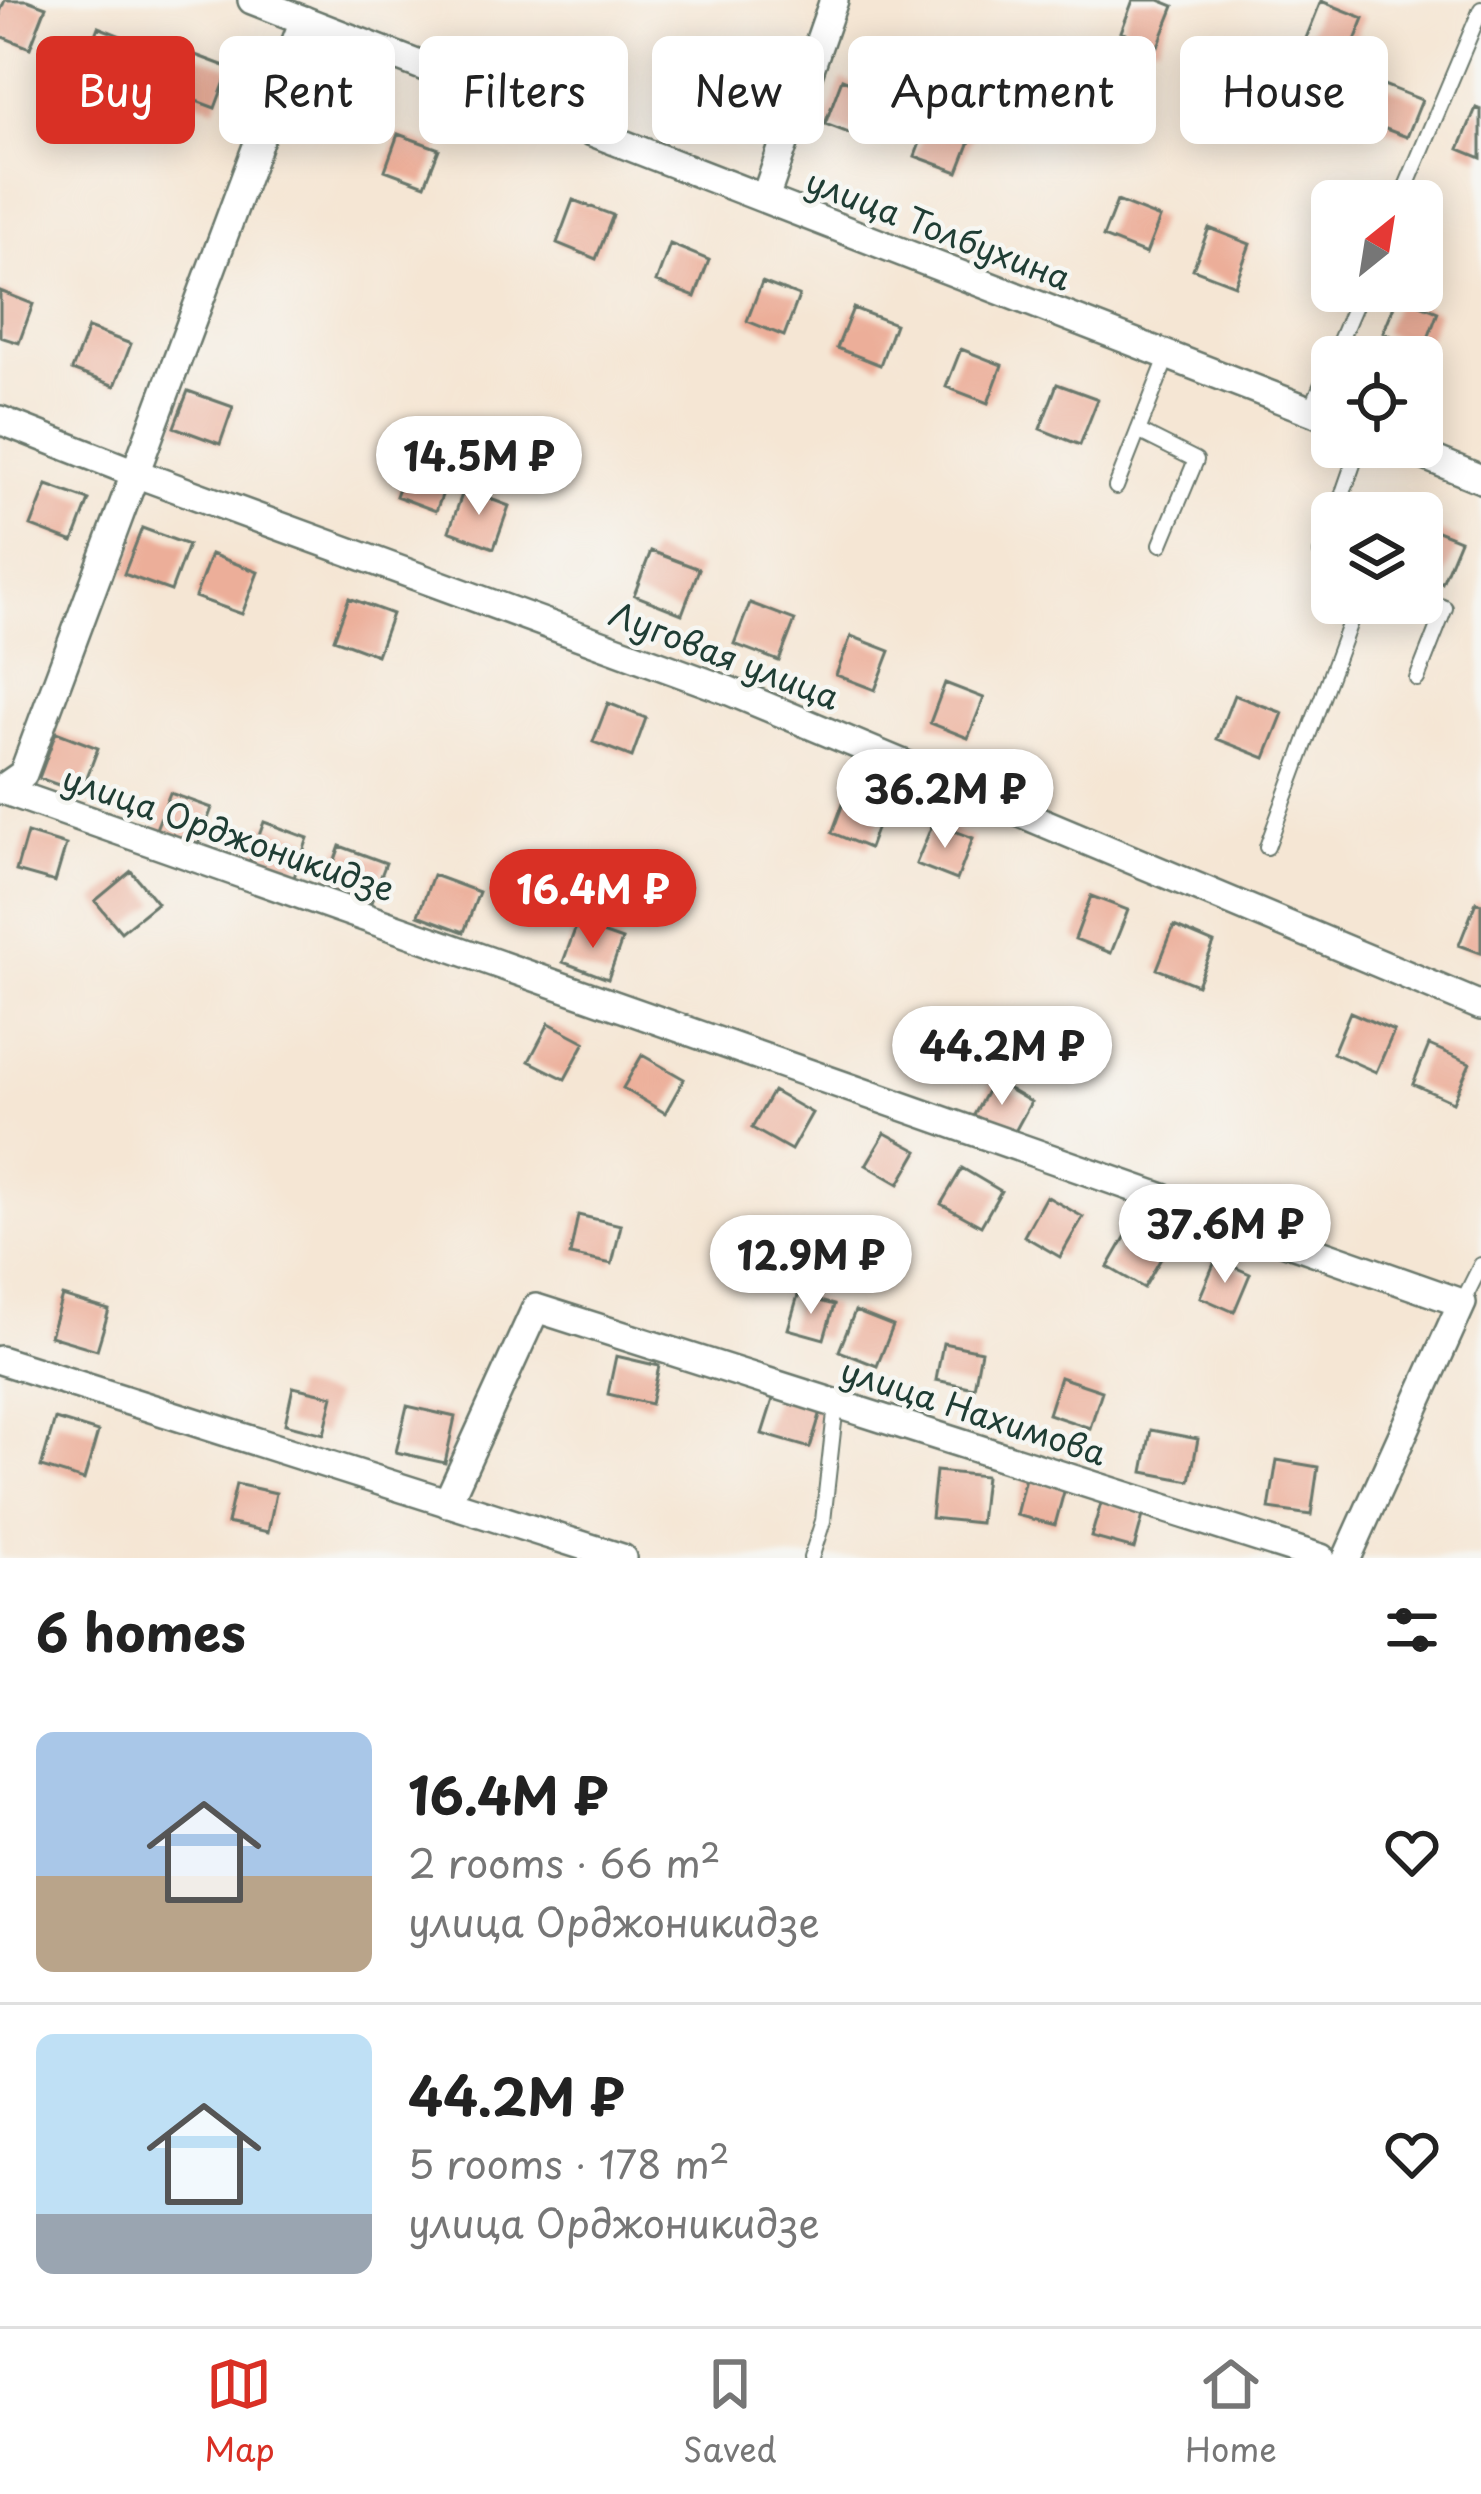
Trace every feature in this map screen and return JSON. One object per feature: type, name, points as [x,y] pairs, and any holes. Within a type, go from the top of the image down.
[{"type":"street","name":"улица Толбухина","points":[[252,0],[290,10],[1311,411]]},
{"type":"street","points":[[765,198],[833,0]]},
{"type":"street","points":[[0,790],[23,774],[135,473],[290,10]]},
{"type":"street","name":"Луговая улица","points":[[0,419],[728,690],[1481,1006]]},
{"type":"street","points":[[1443,463],[1481,478]]},
{"type":"street","name":"улица Орджоникидзе","points":[[0,790],[1462,1303]]},
{"type":"street","points":[[1347,1558],[1462,1303]]},
{"type":"street","name":"улица Нахимова","points":[[447,1504],[536,1308],[1321,1558]]},
{"type":"street","points":[[0,1360],[622,1558]]},
{"type":"lane","points":[[1409,180],[1481,9]]},
{"type":"lane","points":[[1116,487],[1168,355]]},
{"type":"lane","points":[[1138,431],[1196,460],[1161,544]]},
{"type":"lane","points":[[1267,847],[1349,624]]},
{"type":"lane","points":[[1417,679],[1439,624]]},
{"type":"lane","points":[[1462,1303],[1481,1265]]},
{"type":"lane","points":[[811,1558],[823,1521],[836,1404]]},
{"type":"building","points":[[5,0],[27,0],[46,7],[30,48],[0,36]]},
{"type":"building","points":[[1133,0],[1159,0],[1174,6],[1158,46],[1156,36],[1121,32]]},
{"type":"building","points":[[1321,1],[1364,18],[1357,36],[1307,36]]},
{"type":"building","points":[[98,27],[121,36],[94,36]]},
{"type":"building","points":[[195,55],[219,64],[215,108],[195,100]]},
{"type":"building","points":[[842,79],[848,81],[848,133],[825,124]]},
{"type":"building","points":[[1388,87],[1422,100],[1407,137],[1388,130]]},
{"type":"building","points":[[1476,108],[1481,110],[1481,158],[1459,149]]},
{"type":"building","points":[[398,134],[439,149],[425,185],[385,170]]},
{"type":"building","points":[[920,144],[969,144],[958,172],[915,156]]},
{"type":"building","points":[[573,200],[613,215],[596,259],[557,243]]},
{"type":"building","points":[[1117,201],[1160,218],[1146,254],[1103,237]]},
{"type":"building","points":[[1209,228],[1250,244],[1235,285],[1193,269]]},
{"type":"building","points":[[670,244],[709,260],[695,297],[656,282]]},
{"type":"building","points":[[762,282],[799,296],[784,336],[747,321]]},
{"type":"building","points":[[0,291],[33,304],[19,343],[0,337]]},
{"type":"building","points":[[853,308],[895,324],[880,365],[837,348]]},
{"type":"building","points":[[1392,312],[1438,312],[1429,336],[1383,333]]},
{"type":"building","points":[[88,328],[131,344],[115,386],[72,370]]},
{"type":"building","points":[[961,349],[1002,365],[988,403],[946,387]]},
{"type":"building","points":[[1057,384],[1098,399],[1080,445],[1040,429]]},
{"type":"building","points":[[188,391],[233,407],[220,444],[174,427]]},
{"type":"building","points":[[410,457],[451,472],[436,511],[396,496]]},
{"type":"building","points":[[47,485],[89,500],[73,542],[31,526]]},
{"type":"building","points":[[464,489],[509,506],[494,548],[449,531]]},
{"type":"building","points":[[142,528],[188,545],[171,591],[124,574]]},
{"type":"building","points":[[1443,533],[1460,540],[1443,581]]},
{"type":"building","points":[[651,551],[699,569],[682,614],[634,595]]},
{"type":"building","points":[[211,554],[258,572],[242,614],[195,597]]},
{"type":"building","points":[[349,598],[392,614],[377,655],[334,639]]},
{"type":"building","points":[[750,603],[795,620],[779,661],[734,644]]},
{"type":"building","points":[[851,636],[890,651],[875,690],[836,675]]},
{"type":"building","points":[[945,683],[984,698],[968,738],[930,723]]},
{"type":"building","points":[[1234,695],[1283,713],[1265,758],[1217,739]]},
{"type":"building","points":[[608,703],[646,718],[632,757],[593,742]]},
{"type":"building","points":[[56,732],[98,748],[81,793],[39,778]]},
{"type":"building","points":[[849,787],[886,802],[869,848],[832,833]]},
{"type":"building","points":[[170,793],[212,808],[198,845],[156,829]]},
{"type":"building","points":[[264,822],[308,838],[293,880],[249,863]]},
{"type":"building","points":[[933,823],[973,838],[957,880],[916,864]]},
{"type":"building","points":[[27,833],[66,845],[55,882],[16,871]]},
{"type":"building","points":[[340,846],[386,863],[370,905],[325,888]]},
{"type":"building","points":[[131,871],[157,903],[121,932],[95,901]]},
{"type":"building","points":[[433,875],[479,892],[464,932],[418,915]]},
{"type":"building","points":[[1091,896],[1128,910],[1111,953],[1075,939]]},
{"type":"building","points":[[1476,902],[1481,904],[1481,953],[1459,945]]},
{"type":"building","points":[[577,924],[622,940],[608,979],[563,962]]},
{"type":"building","points":[[1174,926],[1214,943],[1197,985],[1157,969]]},
{"type":"building","points":[[1350,1012],[1394,1031],[1376,1072],[1333,1053]]},
{"type":"building","points":[[549,1023],[585,1042],[565,1079],[529,1061]]},
{"type":"building","points":[[1429,1045],[1470,1063],[1453,1102],[1413,1084]]},
{"type":"building","points":[[642,1055],[684,1079],[665,1113],[623,1088]]},
{"type":"building","points":[[993,1080],[1031,1102],[1012,1137],[974,1115]]},
{"type":"building","points":[[773,1091],[812,1113],[791,1150],[752,1128]]},
{"type":"building","points":[[885,1133],[918,1151],[899,1184],[866,1165]]},
{"type":"building","points":[[962,1168],[1001,1191],[981,1226],[941,1204]]},
{"type":"building","points":[[1046,1196],[1083,1217],[1060,1257],[1024,1236]]},
{"type":"building","points":[[578,1215],[621,1225],[612,1264],[570,1255]]},
{"type":"building","points":[[1131,1227],[1167,1248],[1144,1288],[1108,1267]]},
{"type":"building","points":[[1216,1259],[1250,1274],[1234,1312],[1200,1297]]},
{"type":"building","points":[[798,1295],[834,1305],[824,1339],[788,1329]]},
{"type":"building","points":[[62,1296],[109,1310],[97,1350],[50,1336]]},
{"type":"building","points":[[855,1311],[893,1326],[877,1366],[839,1351]]},
{"type":"building","points":[[943,1343],[981,1351],[974,1388],[936,1380]]},
{"type":"building","points":[[616,1356],[659,1366],[651,1404],[608,1394]]},
{"type":"building","points":[[1060,1377],[1102,1391],[1090,1428],[1048,1414]]},
{"type":"building","points":[[293,1387],[333,1396],[324,1434],[285,1424]]},
{"type":"building","points":[[776,1390],[823,1405],[810,1448],[762,1434]]},
{"type":"building","points":[[407,1406],[455,1417],[445,1463],[396,1452]]},
{"type":"building","points":[[55,1419],[98,1432],[84,1480],[41,1467]]},
{"type":"building","points":[[1151,1430],[1198,1439],[1190,1481],[1143,1472]]},
{"type":"building","points":[[1277,1460],[1318,1467],[1311,1515],[1269,1509]]},
{"type":"building","points":[[936,1471],[985,1476],[980,1523],[931,1518]]},
{"type":"building","points":[[1025,1478],[1065,1488],[1055,1525],[1016,1515]]},
{"type":"building","points":[[236,1484],[276,1493],[268,1532],[227,1523]]},
{"type":"building","points":[[1102,1500],[1144,1512],[1134,1549],[1091,1537]]}]
